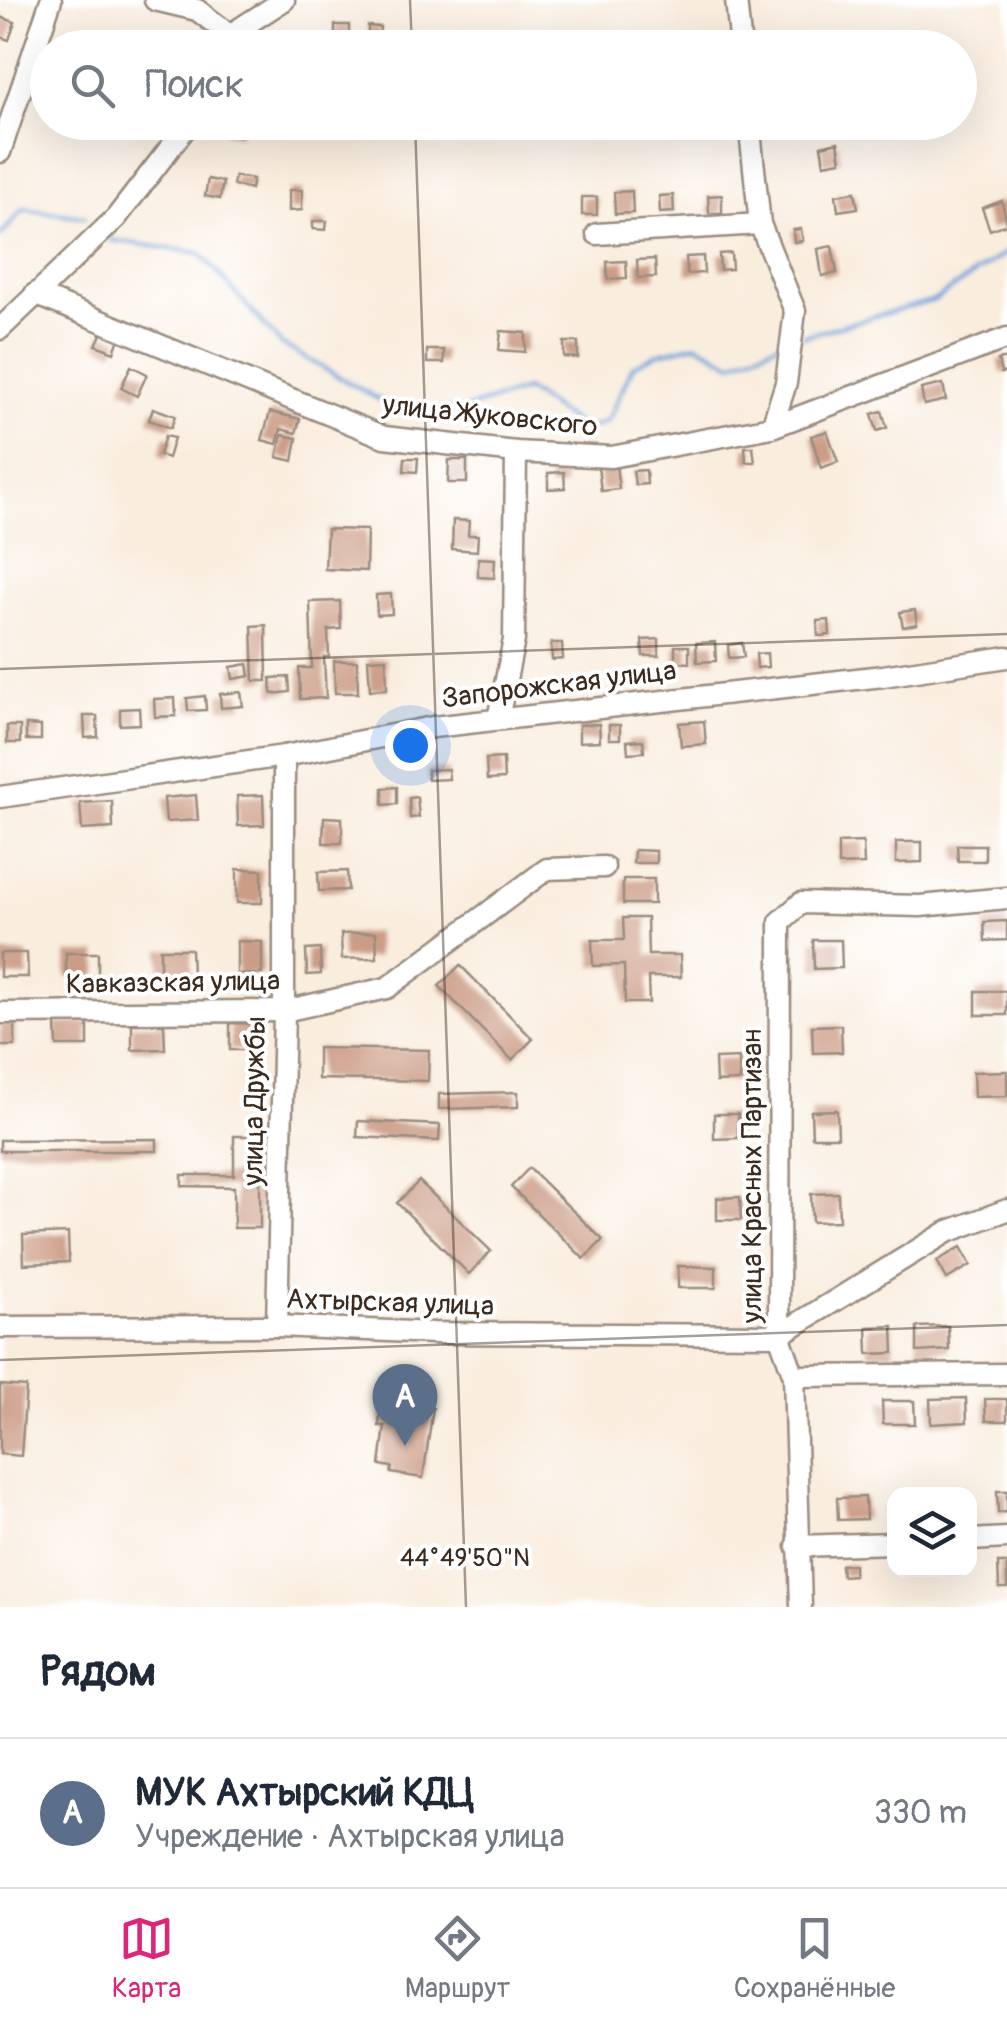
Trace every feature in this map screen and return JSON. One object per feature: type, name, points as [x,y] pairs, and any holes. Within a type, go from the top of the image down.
[{"type":"street","points":[[41,30],[51,0]]},
{"type":"street","points":[[155,0],[197,10],[217,30]]},
{"type":"street","points":[[243,30],[284,0]]},
{"type":"street","points":[[736,0],[739,30]]},
{"type":"street","points":[[0,152],[30,63]]},
{"type":"street","points":[[0,329],[116,218],[176,140]]},
{"type":"street","points":[[751,140],[760,224],[795,312],[786,383],[772,428]]},
{"type":"street","points":[[597,234],[760,224]]},
{"type":"street","name":"улица Жуковского","points":[[35,294],[384,437],[516,452],[611,457],[772,428],[1007,338]]},
{"type":"street","points":[[498,719],[514,640],[516,452]]},
{"type":"street","name":"Запорожская улица","points":[[0,797],[284,756],[498,719],[883,676],[1007,657]]},
{"type":"street","name":"улица Дружбы","points":[[278,1326],[284,756]]},
{"type":"street","name":"Кавказская улица","points":[[0,1013],[284,1011],[387,988],[547,869],[604,867]]},
{"type":"street","name":"улица Красных Партизан","points":[[801,1607],[794,1376],[779,1335],[780,922],[800,904],[920,906],[1007,898]]},
{"type":"street","points":[[779,1335],[947,1232],[1007,1210]]},
{"type":"street","name":"Ахтырская улица","points":[[0,1327],[278,1326],[434,1333],[779,1335]]},
{"type":"street","points":[[794,1376],[1007,1374]]},
{"type":"street","points":[[977,1540],[1007,1538]]},
{"type":"street","points":[[798,1546],[887,1543]]},
{"type":"building","points":[[0,17],[15,22],[9,40],[0,37]]},
{"type":"building","points":[[335,25],[349,25],[349,30],[335,30]]},
{"type":"building","points":[[838,142],[841,161],[824,164],[821,146]]},
{"type":"building","points":[[235,176],[253,179],[251,189],[233,185]]},
{"type":"building","points":[[208,179],[223,182],[220,199],[205,196]]},
{"type":"building","points":[[289,190],[302,190],[302,210],[289,211]]},
{"type":"building","points":[[632,191],[633,213],[615,214],[614,192]]},
{"type":"building","points":[[855,192],[858,208],[838,211],[836,195]]},
{"type":"building","points":[[673,195],[674,212],[660,213],[659,196]]},
{"type":"building","points":[[722,195],[722,213],[709,213],[708,196]]},
{"type":"building","points":[[582,197],[597,197],[597,215],[582,215]]},
{"type":"building","points":[[1002,201],[1007,224],[990,230],[982,208]]},
{"type":"building","points":[[313,221],[327,221],[326,230],[313,229]]},
{"type":"building","points":[[801,229],[803,241],[794,242],[793,230]]},
{"type":"building","points":[[832,246],[837,273],[822,276],[818,249]]},
{"type":"building","points":[[731,253],[732,269],[720,270],[719,254]]},
{"type":"building","points":[[703,256],[704,273],[687,274],[686,257]]},
{"type":"building","points":[[655,259],[656,277],[638,278],[637,260]]},
{"type":"building","points":[[626,261],[627,278],[608,279],[607,262]]},
{"type":"building","points":[[501,331],[526,333],[525,352],[499,350]]},
{"type":"building","points":[[102,332],[119,339],[114,352],[96,345]]},
{"type":"building","points":[[564,342],[578,342],[578,358],[564,357]]},
{"type":"building","points":[[427,350],[444,350],[444,363],[427,363]]},
{"type":"building","points":[[1007,358],[1007,372],[1001,373],[998,360]]},
{"type":"building","points":[[131,366],[147,374],[137,396],[121,388]]},
{"type":"building","points":[[943,384],[946,400],[924,405],[921,389]]},
{"type":"building","points":[[153,408],[175,416],[171,428],[149,420]]},
{"type":"building","points":[[882,411],[887,428],[877,431],[872,414]]},
{"type":"building","points":[[270,412],[300,419],[296,433],[281,429],[277,444],[262,440]]},
{"type":"building","points":[[827,431],[838,462],[821,468],[811,436]]},
{"type":"building","points":[[282,435],[297,438],[293,461],[277,457]]},
{"type":"building","points":[[165,436],[174,438],[168,458],[159,455]]},
{"type":"building","points":[[745,447],[753,447],[755,462],[746,462]]},
{"type":"building","points":[[405,458],[418,458],[417,472],[404,471]]},
{"type":"building","points":[[449,460],[467,460],[467,483],[448,483]]},
{"type":"building","points":[[616,465],[619,489],[601,491],[598,467]]},
{"type":"building","points":[[646,470],[647,484],[635,485],[633,471]]},
{"type":"building","points":[[564,472],[565,488],[548,489],[548,473]]},
{"type":"building","points":[[453,520],[469,521],[468,535],[478,535],[477,551],[452,549]]},
{"type":"building","points":[[327,529],[367,530],[366,571],[325,569]]},
{"type":"building","points":[[478,558],[495,559],[494,578],[478,577]]},
{"type":"building","points":[[391,594],[392,614],[377,615],[376,595]]},
{"type":"building","points":[[340,601],[341,629],[328,630],[329,657],[324,657],[326,698],[300,699],[299,668],[312,668],[310,602]]},
{"type":"building","points":[[915,610],[917,624],[903,627],[900,612]]},
{"type":"building","points":[[829,620],[830,635],[818,636],[817,621]]},
{"type":"building","points":[[266,625],[267,681],[254,681],[252,626]]},
{"type":"building","points":[[659,639],[659,656],[643,656],[642,640]]},
{"type":"building","points":[[715,642],[716,661],[697,662],[696,643]]},
{"type":"building","points":[[551,643],[562,643],[563,659],[552,660]]},
{"type":"building","points":[[742,643],[744,657],[729,658],[728,645]]},
{"type":"building","points":[[675,646],[689,646],[689,663],[675,662]]},
{"type":"building","points":[[767,653],[768,667],[757,668],[756,654]]},
{"type":"building","points":[[386,658],[387,689],[370,690],[368,659]]},
{"type":"building","points":[[334,661],[357,661],[358,693],[335,693]]},
{"type":"building","points":[[248,664],[250,676],[233,679],[231,667]]},
{"type":"building","points":[[289,677],[290,692],[272,694],[271,678]]},
{"type":"building","points":[[241,692],[243,706],[221,708],[220,694]]},
{"type":"building","points":[[205,696],[206,710],[188,711],[187,698]]},
{"type":"building","points":[[175,698],[176,716],[155,717],[154,699]]},
{"type":"building","points":[[139,708],[140,724],[120,725],[120,709]]},
{"type":"building","points":[[84,716],[97,716],[98,737],[85,738]]},
{"type":"building","points":[[704,721],[706,744],[681,746],[679,723]]},
{"type":"building","points":[[599,724],[600,741],[579,742],[579,725]]},
{"type":"building","points":[[26,725],[41,726],[41,740],[26,740]]},
{"type":"building","points":[[609,725],[620,725],[620,739],[609,739]]},
{"type":"building","points":[[7,726],[20,726],[20,743],[7,743]]},
{"type":"building","points":[[643,740],[644,752],[628,753],[627,741]]},
{"type":"building","points":[[503,758],[504,779],[487,780],[486,759]]},
{"type":"building","points":[[448,769],[449,779],[428,780],[427,770]]},
{"type":"building","points":[[397,787],[397,804],[383,805],[383,788]]},
{"type":"building","points":[[196,795],[198,820],[166,822],[164,798]]},
{"type":"building","points":[[263,795],[264,825],[238,826],[237,796]]},
{"type":"building","points":[[417,797],[419,817],[410,818],[409,798]]},
{"type":"building","points":[[112,801],[113,828],[82,830],[80,803]]},
{"type":"building","points":[[324,817],[342,818],[342,843],[323,843]]},
{"type":"building","points":[[863,842],[864,864],[838,865],[838,843]]},
{"type":"building","points":[[896,842],[922,842],[922,862],[896,863]]},
{"type":"building","points":[[957,845],[985,845],[985,861],[958,861]]},
{"type":"building","points":[[634,850],[656,851],[656,863],[633,863]]},
{"type":"building","points":[[237,869],[262,870],[262,903],[237,903]]},
{"type":"building","points":[[347,871],[348,890],[319,891],[318,872]]},
{"type":"building","points":[[623,879],[654,879],[654,904],[623,904]]},
{"type":"building","points":[[623,918],[647,918],[648,955],[680,955],[681,977],[648,977],[649,1003],[625,1003],[624,965],[593,966],[592,940],[624,940]]},
{"type":"building","points":[[1007,921],[1007,940],[985,941],[984,922]]},
{"type":"building","points":[[376,932],[377,958],[342,959],[341,934]]},
{"type":"building","points":[[813,940],[841,940],[842,968],[814,969]]},
{"type":"building","points":[[237,941],[262,942],[262,974],[237,974]]},
{"type":"building","points":[[160,949],[191,949],[192,975],[160,975]]},
{"type":"building","points":[[320,949],[321,974],[307,975],[306,950]]},
{"type":"building","points":[[0,953],[27,953],[28,977],[0,977]]},
{"type":"building","points":[[66,953],[98,953],[98,976],[66,977]]},
{"type":"building","points":[[460,965],[533,1039],[512,1060],[439,986]]},
{"type":"building","points":[[976,991],[1007,991],[1007,1015],[976,1015]]},
{"type":"building","points":[[15,1022],[15,1046],[0,1046],[0,1023]]},
{"type":"building","points":[[56,1023],[88,1023],[88,1046],[57,1046]]},
{"type":"building","points":[[230,1023],[260,1024],[260,1050],[230,1050]]},
{"type":"building","points":[[132,1024],[164,1024],[165,1049],[132,1050]]},
{"type":"building","points":[[841,1025],[842,1052],[813,1053],[812,1026]]},
{"type":"building","points":[[318,1048],[429,1050],[428,1081],[318,1079]]},
{"type":"building","points":[[739,1058],[740,1081],[716,1082],[715,1059]]},
{"type":"building","points":[[1007,1071],[1007,1096],[974,1097],[973,1072]]},
{"type":"building","points":[[518,1092],[518,1107],[439,1109],[439,1094]]},
{"type":"building","points":[[837,1110],[838,1137],[812,1137],[811,1111]]},
{"type":"building","points":[[714,1114],[738,1114],[738,1138],[714,1139]]},
{"type":"building","points":[[358,1121],[440,1125],[439,1141],[357,1137]]},
{"type":"building","points":[[234,1136],[260,1136],[260,1228],[234,1228],[234,1187],[182,1186],[182,1175],[234,1175]]},
{"type":"building","points":[[157,1139],[157,1151],[0,1151],[0,1140]]},
{"type":"building","points":[[529,1168],[603,1240],[584,1259],[511,1187]]},
{"type":"building","points":[[419,1181],[491,1251],[469,1274],[397,1203]]},
{"type":"building","points":[[838,1193],[839,1221],[812,1222],[811,1194]]},
{"type":"building","points":[[740,1197],[741,1220],[717,1220],[717,1198]]},
{"type":"building","points":[[68,1233],[69,1262],[24,1264],[23,1235]]},
{"type":"building","points":[[961,1247],[971,1265],[947,1279],[937,1261]]},
{"type":"building","points":[[678,1266],[716,1267],[716,1288],[678,1288]]},
{"type":"building","points":[[893,1326],[894,1353],[868,1354],[867,1327]]},
{"type":"building","points":[[948,1326],[949,1350],[917,1352],[917,1327]]},
{"type":"building","points":[[0,1385],[26,1387],[21,1456],[0,1454]]},
{"type":"building","points":[[966,1398],[967,1422],[931,1424],[930,1399]]},
{"type":"building","points":[[985,1399],[1007,1399],[1007,1421],[986,1421]]},
{"type":"building","points":[[389,1401],[433,1408],[423,1478],[391,1473],[392,1467],[380,1465],[385,1426],[379,1426],[380,1414],[387,1415]]},
{"type":"building","points":[[882,1401],[914,1401],[915,1424],[883,1424]]},
{"type":"building","points":[[997,1491],[1007,1491],[1007,1512],[998,1513]]},
{"type":"building","points":[[865,1497],[866,1519],[838,1520],[837,1498]]},
{"type":"building","points":[[998,1563],[1007,1563],[1007,1588],[999,1588]]},
{"type":"building","points":[[854,1564],[854,1575],[842,1576],[841,1565]]},
{"type":"waterway","points":[[0,236],[24,209],[85,217]]},
{"type":"waterway","points":[[110,240],[200,253],[281,344],[399,411],[465,409],[526,390],[586,430],[607,421],[633,366],[660,353],[697,344],[732,363],[782,342]]},
{"type":"waterway","points":[[803,336],[935,300],[1007,252]]},
{"type":"place","name":"МУК Ахтырский КДЦ","points":[[405,1446]]}]
